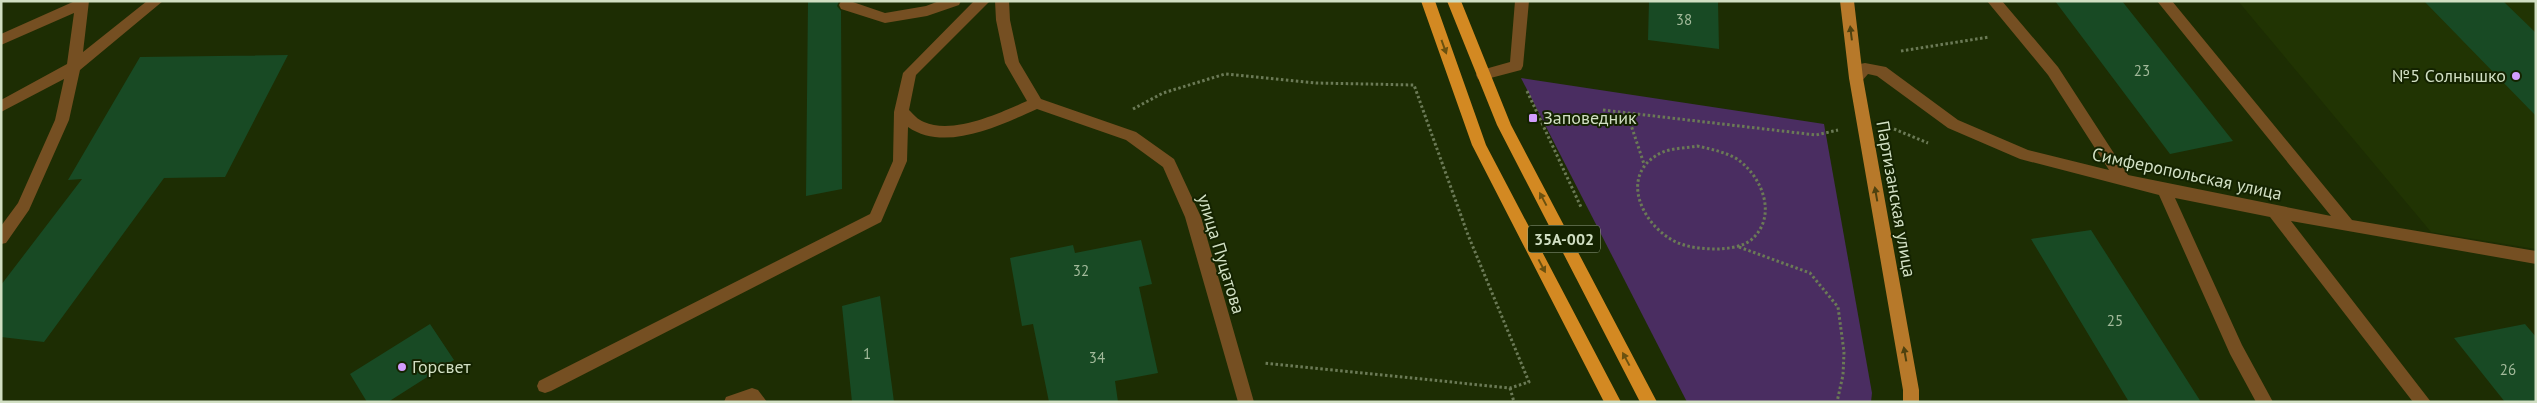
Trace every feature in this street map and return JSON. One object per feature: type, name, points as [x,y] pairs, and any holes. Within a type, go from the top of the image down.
[{"type":"highway","points":[[1428,1],[1479,145],[1613,402]]},
{"type":"highway","name":"35А-002","points":[[1454,1],[1504,125],[1649,402]]},
{"type":"main road","name":"Партизанская улица","points":[[1847,1],[1856,78],[1911,390],[1911,402]]},
{"type":"street","points":[[1,107],[74,67],[156,1]]},
{"type":"street","points":[[846,5],[885,18],[927,11],[954,1]]},
{"type":"street","points":[[545,386],[876,218],[900,162],[901,112],[910,73],[984,1]]},
{"type":"street","points":[[901,112],[920,127],[951,132],[1006,117],[1036,103],[1012,63],[1003,20],[1002,1]]},
{"type":"street","points":[[1483,75],[1516,66],[1519,51],[1522,1]]},
{"type":"street","points":[[1994,1],[2053,71],[2124,181]]},
{"type":"street","points":[[2164,1],[2348,226]]},
{"type":"street","points":[[1,238],[24,206],[62,120],[74,67],[82,3]]},
{"type":"street","points":[[1,40],[82,3]]},
{"type":"street","name":"Симферопольская улица","points":[[1856,78],[1865,68],[1881,71],[1953,124],[2025,155],[2164,190],[2348,226],[2536,258]]},
{"type":"street","name":"улица Пуцатова","points":[[1036,103],[1131,136],[1169,163],[1193,217],[1246,402]]},
{"type":"street","points":[[2164,190],[2236,350],[2265,402]]},
{"type":"street","points":[[2274,211],[2424,402]]},
{"type":"street","points":[[732,402],[752,395],[759,402]]},
{"type":"path","points":[[1854,58],[2020,32]]},
{"type":"path","points":[[1146,103],[1163,93],[1187,84],[1225,74],[1316,83],[1414,85],[1461,220],[1500,316],[1530,382],[1510,388],[1370,372],[1234,360]]},
{"type":"path","points":[[1603,110],[1816,135],[1840,130]]},
{"type":"path","points":[[1627,112],[1644,164]]},
{"type":"path","points":[[1891,128],[1928,143]]},
{"type":"path","points":[[1676,146],[1696,146],[1718,150],[1738,160],[1754,174],[1764,190],[1768,208],[1764,224],[1754,238],[1738,247],[1718,252],[1696,250],[1675,242],[1657,230],[1643,215],[1636,197],[1637,180],[1644,164],[1658,153],[1676,146]]},
{"type":"path","points":[[1738,247],[1810,273],[1838,307],[1844,352],[1843,375],[1837,402]]},
{"type":"path","points":[[1510,388],[1514,402]]},
{"type":"shaded area","points":[[2238,1],[2536,1],[2536,249],[2431,232]]},
{"type":"shaded area","points":[[1521,78],[1824,124],[1872,393],[1871,402],[1687,402]]},
{"type":"building","points":[[808,1],[839,1],[837,6],[841,11],[842,189],[806,196]]},
{"type":"building","points":[[1649,1],[1718,1],[1719,49],[1648,40]]},
{"type":"building","points":[[2055,1],[2122,1],[2233,141],[2170,154]]},
{"type":"building","name":"№5 Солнышко","points":[[2424,1],[2503,1],[2536,33],[2536,116]]},
{"type":"building","points":[[288,55],[225,177],[164,178],[44,342],[1,337],[1,285],[82,179],[68,180],[140,57]]},
{"type":"building","points":[[2091,230],[2201,402],[2129,402],[2031,239]]},
{"type":"building","points":[[1141,240],[1152,284],[1139,287],[1158,373],[1115,381],[1118,402],[1049,402],[1033,324],[1022,326],[1010,258],[1073,245],[1075,253]]},
{"type":"building","points":[[880,296],[894,402],[852,402],[842,306]]},
{"type":"building","name":"Горсвет","points":[[430,324],[454,360],[388,402],[367,402],[350,374]]},
{"type":"building","points":[[2525,324],[2536,337],[2536,402],[2505,402],[2454,338]]},
{"type":"place","name":"№5 Солнышко","points":[[2516,76]]},
{"type":"place","name":"Заповедник","points":[[1533,118]]},
{"type":"place","name":"Горсвет","points":[[402,367]]}]
